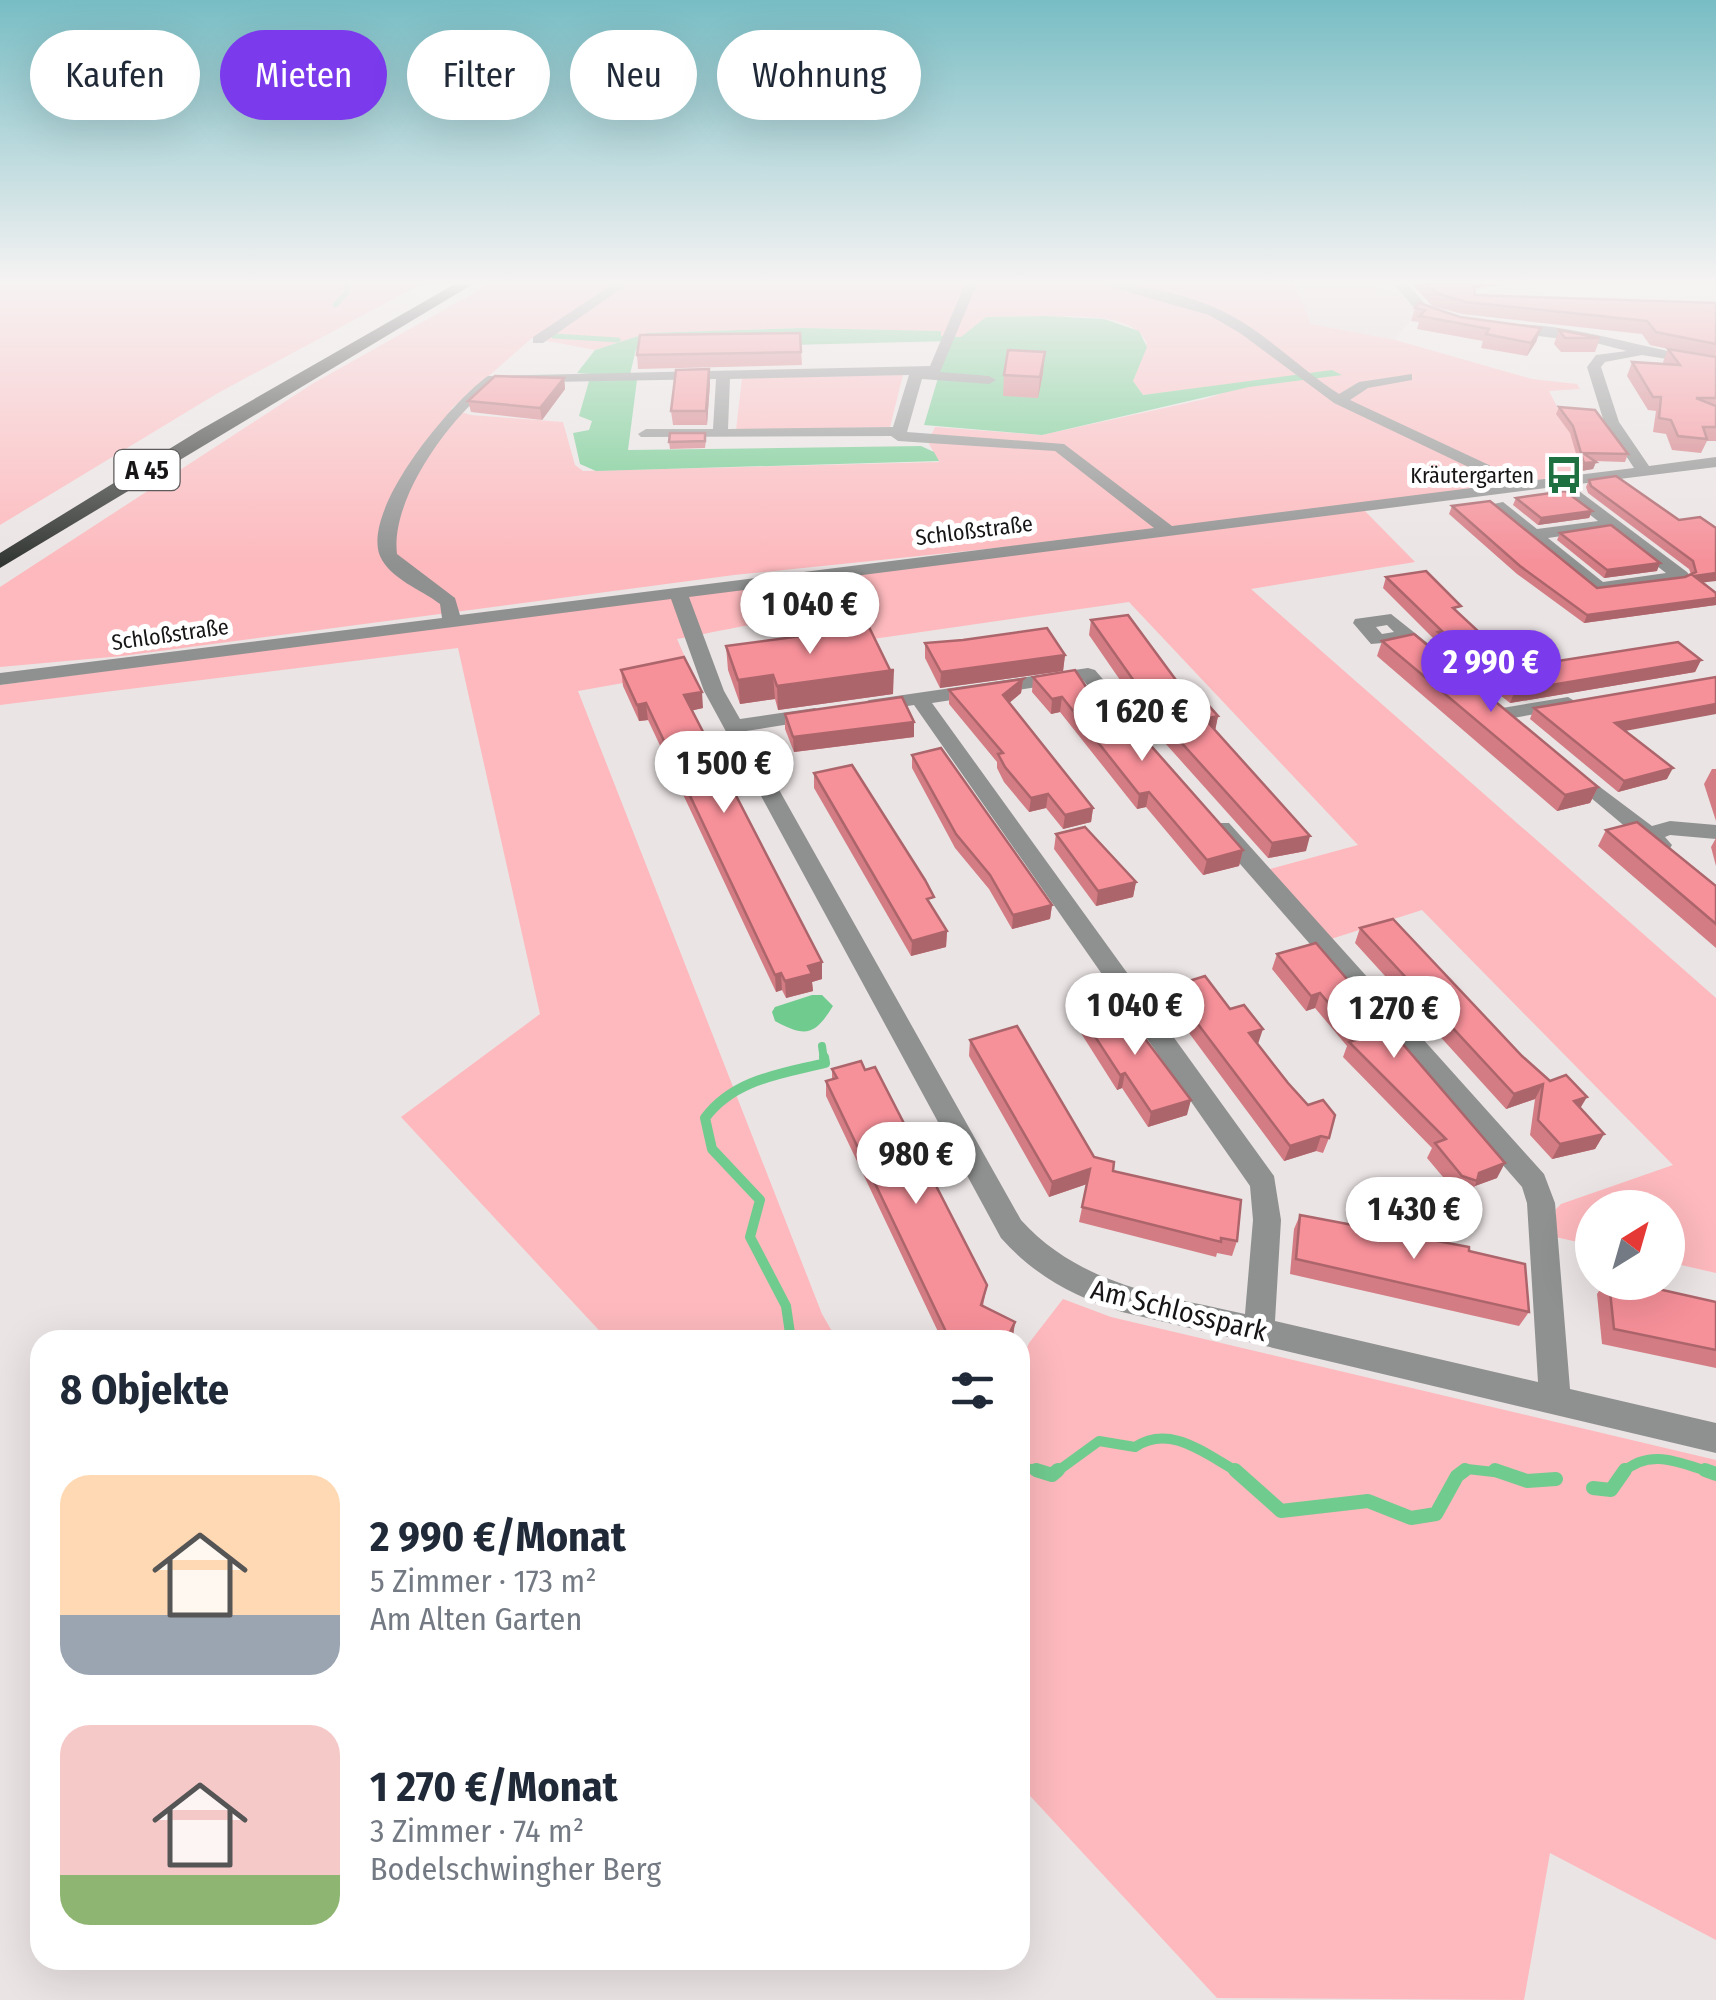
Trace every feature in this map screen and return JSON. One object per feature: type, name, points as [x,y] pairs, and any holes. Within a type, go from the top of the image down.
[{"type":"highway","name":"A 45","points":[[0,538],[270,377]]},
{"type":"highway","name":"A 45","points":[[0,562],[303,377]]},
{"type":"street","points":[[452,622],[449,602],[394,562],[386,544],[394,514],[430,440],[481,384],[513,377]]},
{"type":"street","points":[[720,433],[723,377]]},
{"type":"street","points":[[916,377],[898,436],[1060,447],[1168,531]]},
{"type":"street","points":[[962,377],[989,380]]},
{"type":"street","points":[[1304,377],[1338,400],[1483,468],[1509,488]]},
{"type":"street","points":[[1363,377],[1372,382]]},
{"type":"street","points":[[1338,400],[1372,382],[1405,377]]},
{"type":"street","points":[[1596,377],[1598,394],[1641,467]]},
{"type":"street","points":[[646,434],[900,431]]},
{"type":"street","name":"Schloßstraße","points":[[0,678],[1556,482],[1641,467],[1716,462]]},
{"type":"street","points":[[1497,505],[1598,588],[1681,576],[1556,482]]},
{"type":"street","points":[[1534,535],[1612,524]]},
{"type":"street","name":"Am Schlosspark","points":[[678,593],[704,671],[1018,1237],[1052,1270],[1090,1290],[1716,1438]]},
{"type":"street","points":[[1408,635],[1448,669]]},
{"type":"street","points":[[736,726],[1088,674],[1154,752]]},
{"type":"street","points":[[1595,698],[1495,708],[1675,856]]},
{"type":"street","points":[[918,699],[1264,1184],[1267,1220],[1259,1332]]},
{"type":"street","points":[[1203,808],[1534,1182],[1541,1203],[1555,1401]]},
{"type":"street","points":[[1648,834],[1670,828],[1716,832]]},
{"type":"shaded area","points":[[0,377],[247,377],[218,393],[0,525]]},
{"type":"shaded area","points":[[324,377],[487,377],[451,409],[471,415],[563,422],[575,465],[583,471],[939,462],[928,442],[935,427],[1042,435],[1205,399],[1262,380],[1143,395],[1134,377],[1526,377],[1577,384],[1580,389],[1549,391],[1588,467],[1509,488],[1362,508],[1415,562],[1251,589],[1716,998],[1716,1273],[1685,1266],[1685,1190],[1601,1190],[1673,1165],[1422,910],[1331,939],[1270,869],[1358,845],[1129,602],[866,640],[863,632],[841,624],[818,620],[770,622],[677,639],[691,671],[578,691],[831,1330],[599,1330],[401,1117],[540,1014],[458,648],[0,705],[0,685],[1124,535],[734,575],[122,656],[0,667],[0,587]]},
{"type":"shaded area","points":[[590,377],[629,377],[637,380],[628,450],[921,446],[934,452],[939,461],[596,471],[580,464],[573,433],[589,430],[592,421],[579,416]]},
{"type":"shaded area","points":[[902,377],[890,427],[736,430],[742,378]]},
{"type":"shaded area","points":[[938,377],[1135,377],[1143,395],[1277,377],[1324,377],[1249,387],[1042,435],[924,425]]},
{"type":"shaded area","points":[[822,995],[833,1006],[815,1028],[795,1030],[775,1021],[775,1007]]},
{"type":"shaded area","points":[[1575,1199],[1575,1241],[1555,1237],[1556,1209]]},
{"type":"shaded area","points":[[1063,1299],[1111,1317],[1716,1460],[1716,1940],[1550,1853],[1524,2000],[1217,1998],[1030,1796],[1030,1342]]},
{"type":"building","points":[[494,377],[564,378],[540,408],[468,401]]},
{"type":"building","points":[[675,377],[708,377],[706,411],[671,411]]},
{"type":"building","points":[[1641,377],[1716,377],[1716,398],[1696,398],[1716,406],[1716,427],[1703,427],[1707,439],[1678,436],[1671,420],[1659,418],[1661,397],[1653,397]]},
{"type":"building","points":[[1559,407],[1595,410],[1628,454],[1583,453],[1596,462],[1584,463],[1573,426]]},
{"type":"building","points":[[670,433],[705,433],[705,441],[669,442]]},
{"type":"building","points":[[1616,476],[1679,520],[1700,517],[1716,528],[1716,573],[1694,576],[1716,593],[1716,598],[1587,615],[1520,566],[1452,506],[1490,501],[1597,588],[1685,577],[1696,572],[1693,561],[1591,486],[1589,480]]},
{"type":"building","points":[[1565,491],[1592,511],[1541,518],[1516,498]]},
{"type":"building","points":[[1611,525],[1660,563],[1607,570],[1560,533]]},
{"type":"building","points":[[1426,571],[1461,606],[1453,608],[1510,661],[1532,658],[1539,664],[1678,642],[1701,660],[1515,691],[1438,632],[1442,631],[1386,577]]},
{"type":"building","points":[[1128,615],[1187,695],[1202,698],[1218,716],[1205,719],[1310,836],[1272,843],[1142,699],[1146,698],[1091,620]]},
{"type":"building","points":[[869,627],[890,670],[894,670],[777,686],[773,675],[738,680],[726,646]]},
{"type":"building","points":[[1047,628],[1065,655],[941,672],[925,643],[963,640]]},
{"type":"building","points":[[1414,634],[1598,787],[1565,795],[1382,641]]},
{"type":"building","points":[[684,657],[702,692],[684,695],[822,962],[808,966],[812,974],[785,981],[781,973],[775,975],[646,703],[637,705],[621,670]]},
{"type":"building","points":[[1075,670],[1100,708],[1115,705],[1243,850],[1207,860],[1149,792],[1139,794],[1062,697],[1052,699],[1033,677]]},
{"type":"building","points":[[1716,677],[1716,704],[1615,723],[1673,768],[1624,781],[1534,708]]},
{"type":"building","points":[[1023,679],[1003,695],[1093,808],[1065,815],[1048,794],[1031,798],[1005,767],[998,754],[1003,753],[949,690]]},
{"type":"building","points":[[902,697],[914,722],[793,737],[785,714]]},
{"type":"building","points":[[941,748],[1052,905],[1013,915],[990,875],[956,834],[912,755]]},
{"type":"building","points":[[852,765],[925,880],[934,897],[927,899],[947,931],[912,941],[814,773]]},
{"type":"building","points":[[1637,822],[1716,886],[1716,924],[1606,830]]},
{"type":"building","points":[[1085,827],[1136,882],[1098,891],[1056,834]]},
{"type":"building","points":[[1393,919],[1522,1056],[1550,1081],[1566,1075],[1587,1097],[1574,1101],[1604,1134],[1560,1144],[1538,1120],[1543,1084],[1514,1094],[1360,928]]},
{"type":"building","points":[[1316,943],[1505,1163],[1479,1173],[1477,1181],[1462,1176],[1435,1143],[1446,1139],[1349,1042],[1359,1039],[1320,993],[1311,996],[1277,954]]},
{"type":"building","points":[[1205,976],[1230,1009],[1244,1005],[1263,1029],[1249,1033],[1308,1105],[1323,1100],[1335,1115],[1329,1138],[1321,1136],[1290,1146],[1170,987]]},
{"type":"building","points":[[1119,1004],[1191,1100],[1151,1112],[1125,1073],[1120,1075],[1081,1015]]},
{"type":"building","points":[[1017,1026],[1094,1157],[1114,1162],[1113,1171],[1241,1200],[1237,1241],[1221,1238],[1221,1242],[1082,1207],[1090,1169],[1052,1182],[970,1040]]},
{"type":"building","points":[[861,1061],[865,1070],[875,1067],[987,1285],[981,1305],[1015,1322],[1011,1330],[945,1330],[826,1081],[837,1078],[832,1069]]},
{"type":"building","points":[[1300,1215],[1469,1247],[1469,1251],[1525,1264],[1529,1312],[1296,1259]]},
{"type":"building","points":[[1685,1295],[1716,1302],[1716,1350],[1614,1329],[1611,1300],[1685,1300]]},
{"type":"waterway","points":[[822,1046],[824,1060]]},
{"type":"waterway","points":[[790,1330],[786,1306],[750,1237],[760,1200],[712,1149],[705,1118],[744,1086],[825,1063],[824,1057]]},
{"type":"waterway","points":[[1055,1473],[1099,1441],[1135,1447],[1162,1438],[1188,1444],[1236,1470]]},
{"type":"waterway","points":[[1624,1472],[1654,1459],[1713,1473]]},
{"type":"waterway","points":[[1030,1469],[1045,1473]]},
{"type":"waterway","points":[[1461,1473],[1467,1469],[1503,1473]]},
{"type":"waterway","points":[[1036,1470],[1052,1475],[1058,1470]]},
{"type":"waterway","points":[[1236,1470],[1240,1473]]},
{"type":"waterway","points":[[1236,1470],[1281,1511],[1368,1501],[1411,1518],[1436,1514],[1461,1473]]},
{"type":"waterway","points":[[1461,1473],[1465,1470]]},
{"type":"waterway","points":[[1495,1470],[1527,1481],[1556,1479]]},
{"type":"waterway","points":[[1705,1470],[1716,1474]]},
{"type":"waterway","points":[[1593,1488],[1611,1490],[1624,1472]]},
{"type":"place","name":"Kräutergarten","points":[[1564,475]]}]
